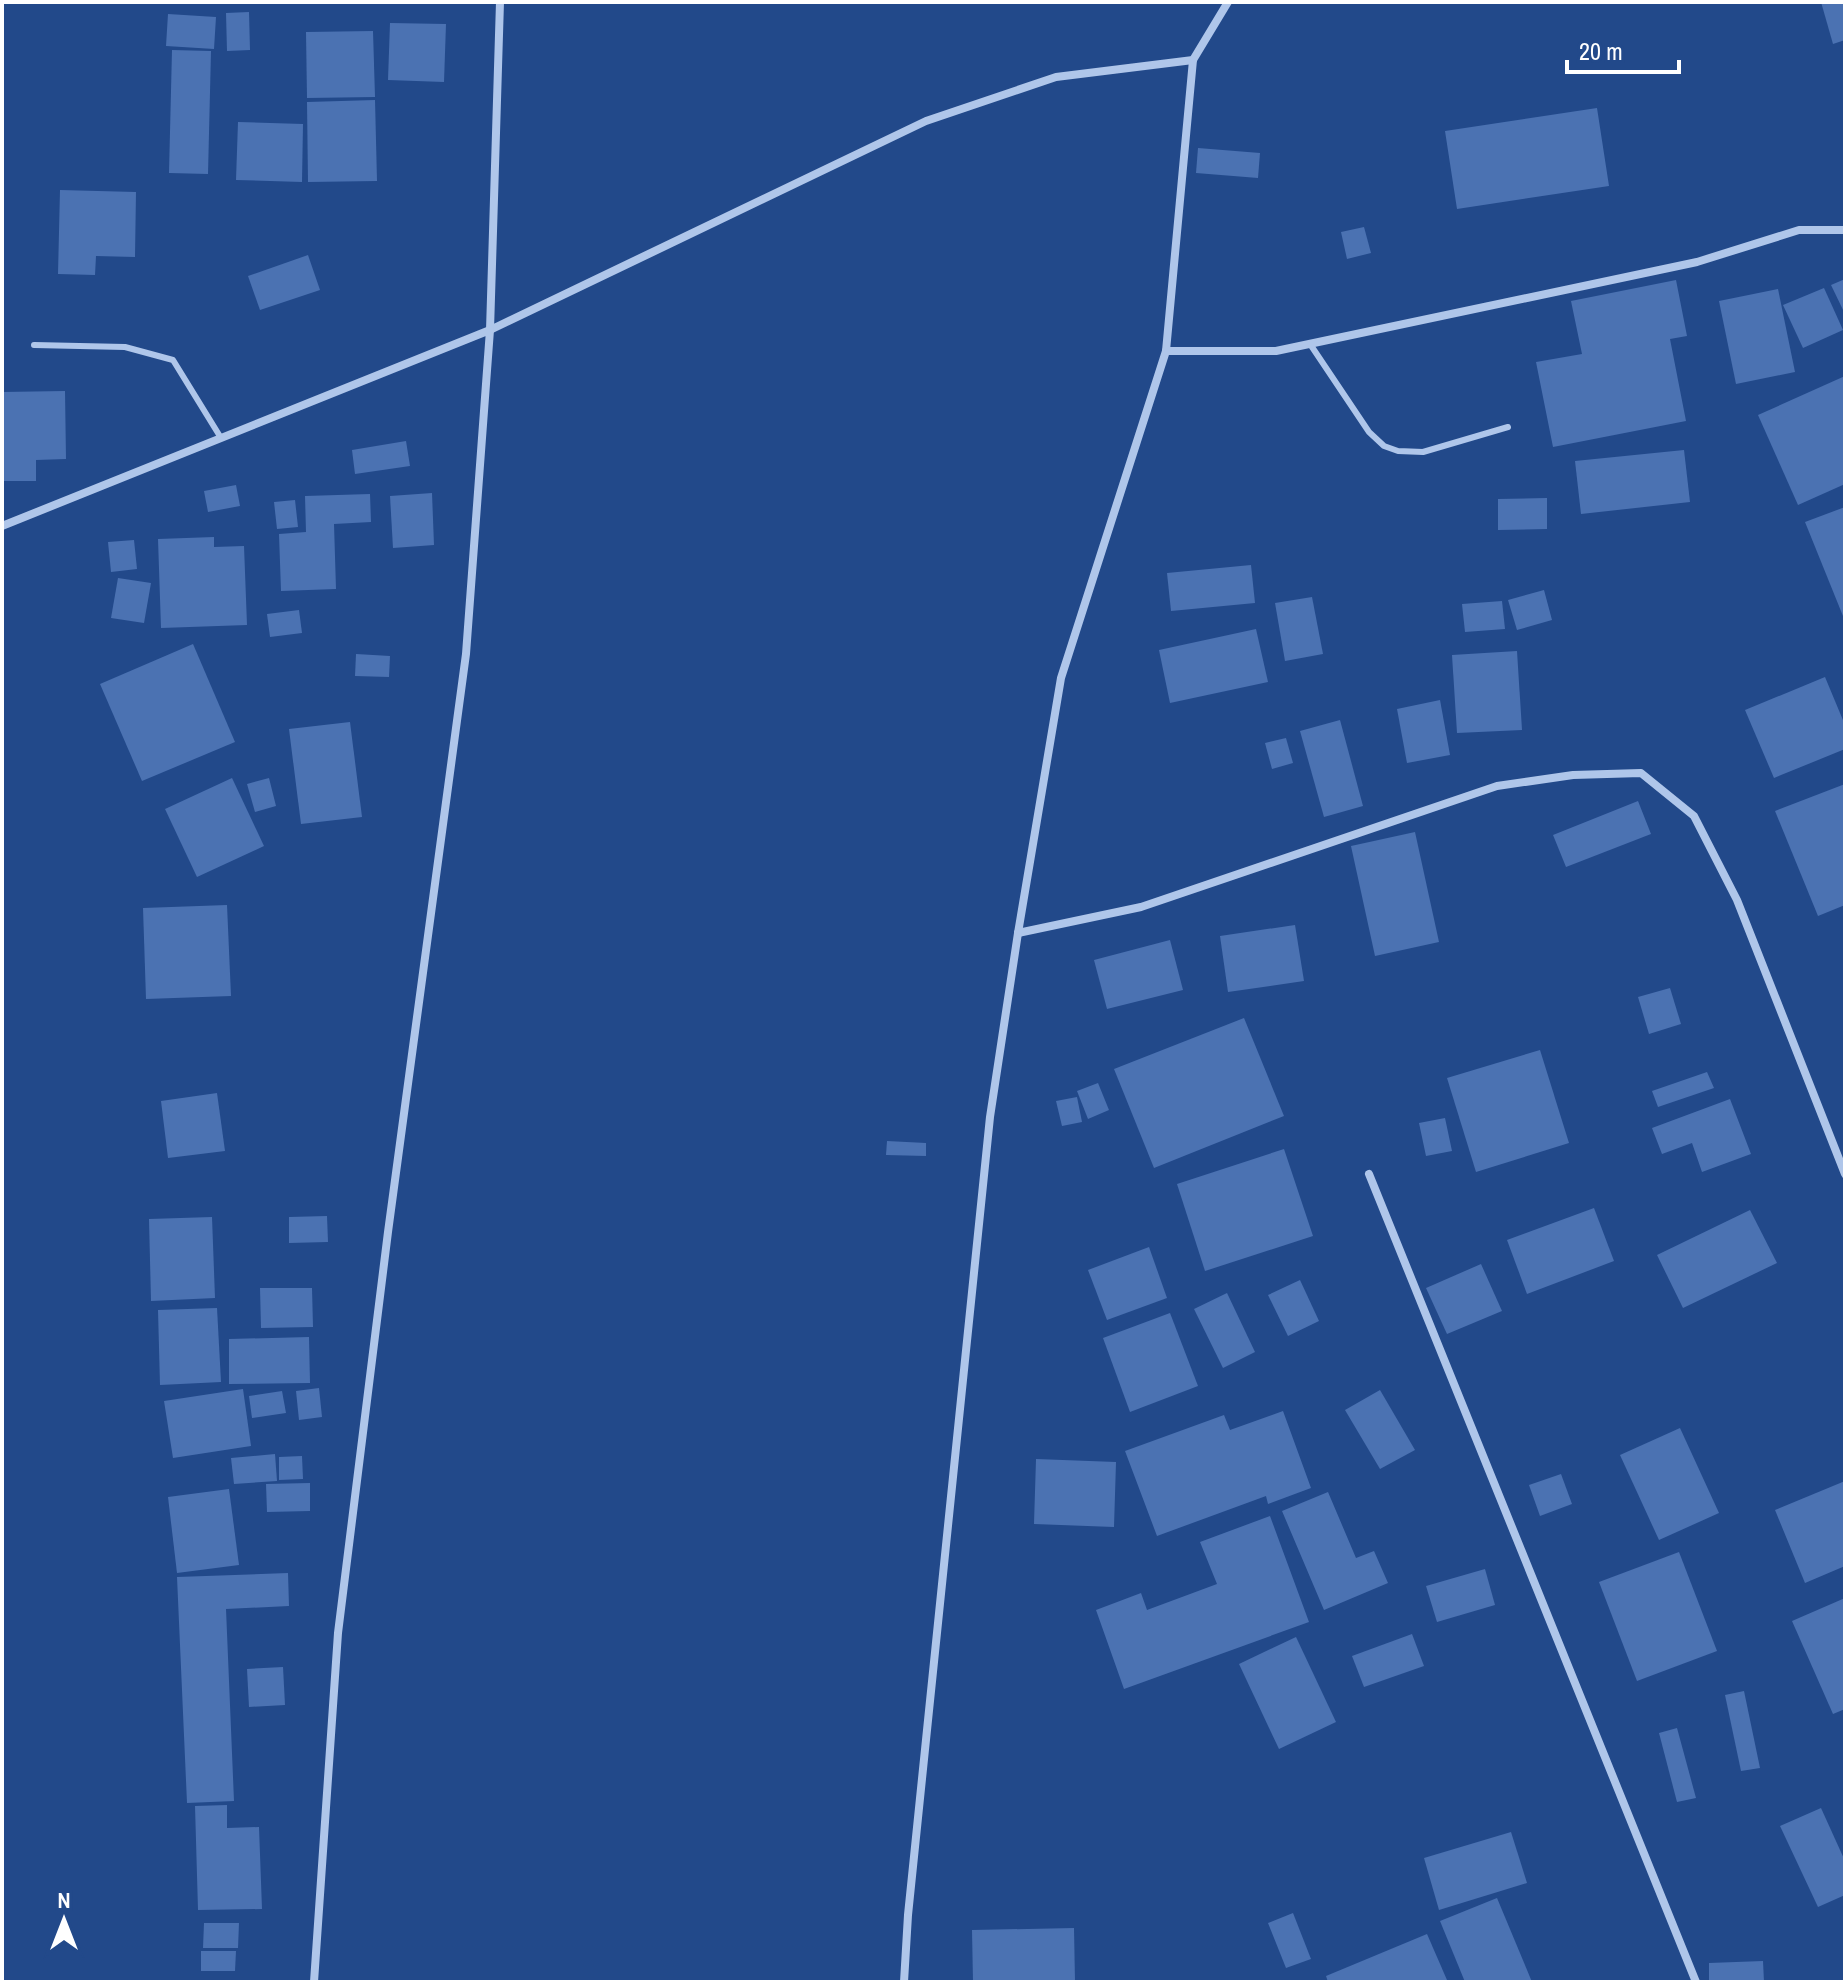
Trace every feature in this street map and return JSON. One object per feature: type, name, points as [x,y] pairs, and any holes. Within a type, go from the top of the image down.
[{"type":"street","points":[[314,1982],[338,1633],[388,1232],[466,654],[490,330],[500,2]]},
{"type":"street","points":[[904,1982],[908,1915],[990,1117],[1018,933],[1061,678],[1166,351],[1193,60],[1228,2]]},
{"type":"street","points":[[2,526],[490,330],[926,121],[1056,77],[1193,60]]},
{"type":"street","points":[[1166,351],[1276,351],[1697,262],[1799,230],[1845,230]]},
{"type":"street","points":[[1018,933],[1141,907],[1497,786],[1573,775],[1641,773],[1694,816],[1737,900],[1845,1174]]},
{"type":"street","points":[[1369,1174],[1696,1982]]},
{"type":"lane","points":[[1310,344],[1369,432],[1384,446],[1398,451],[1423,452],[1508,427]]},
{"type":"lane","points":[[34,345],[125,347],[173,360],[221,438]]},
{"type":"building","points":[[1821,2],[1845,2],[1845,40],[1833,44]]},
{"type":"building","points":[[249,12],[250,50],[227,51],[226,13]]},
{"type":"building","points":[[168,14],[216,17],[214,49],[166,46]]},
{"type":"building","points":[[390,23],[446,24],[444,82],[388,80]]},
{"type":"building","points":[[373,31],[375,97],[307,98],[306,32]]},
{"type":"building","points":[[172,50],[211,51],[208,174],[169,173]]},
{"type":"building","points":[[375,100],[377,181],[308,182],[307,102]]},
{"type":"building","points":[[1597,108],[1609,186],[1457,209],[1445,131]]},
{"type":"building","points":[[238,122],[303,124],[302,182],[236,180]]},
{"type":"building","points":[[1198,148],[1260,153],[1258,178],[1196,173]]},
{"type":"building","points":[[60,190],[136,192],[135,257],[96,256],[95,275],[58,274]]},
{"type":"building","points":[[1364,227],[1371,253],[1347,259],[1341,232]]},
{"type":"building","points":[[308,255],[320,290],[260,310],[248,276]]},
{"type":"building","points":[[1845,279],[1845,314],[1831,285]]},
{"type":"building","points":[[1676,280],[1687,336],[1670,339],[1686,421],[1553,447],[1536,362],[1582,354],[1571,301]]},
{"type":"building","points":[[1824,288],[1843,330],[1803,348],[1783,305]]},
{"type":"building","points":[[1778,289],[1795,372],[1736,384],[1719,301]]},
{"type":"building","points":[[1845,376],[1845,484],[1798,505],[1758,415]]},
{"type":"building","points":[[65,391],[66,459],[36,460],[36,481],[2,481],[2,392]]},
{"type":"building","points":[[406,441],[410,466],[355,474],[352,450]]},
{"type":"building","points":[[1684,450],[1690,502],[1581,514],[1575,461]]},
{"type":"building","points":[[236,485],[240,506],[208,512],[204,491]]},
{"type":"building","points":[[432,493],[434,545],[393,548],[390,496]]},
{"type":"building","points":[[370,494],[371,522],[334,524],[336,589],[281,591],[279,534],[306,532],[305,496]]},
{"type":"building","points":[[1547,498],[1547,529],[1498,530],[1498,499]]},
{"type":"building","points":[[295,500],[298,527],[277,529],[274,502]]},
{"type":"building","points":[[1845,507],[1845,621],[1805,522]]},
{"type":"building","points":[[214,537],[214,547],[244,546],[247,625],[161,628],[158,539]]},
{"type":"building","points":[[134,540],[137,569],[111,572],[108,542]]},
{"type":"building","points":[[1251,565],[1255,603],[1171,611],[1167,573]]},
{"type":"building","points":[[118,578],[151,583],[144,623],[111,618]]},
{"type":"building","points":[[1544,590],[1552,620],[1517,630],[1508,600]]},
{"type":"building","points":[[1312,597],[1323,654],[1285,661],[1275,603]]},
{"type":"building","points":[[1502,601],[1505,629],[1465,632],[1462,604]]},
{"type":"building","points":[[299,610],[302,633],[270,637],[267,614]]},
{"type":"building","points":[[1256,629],[1268,682],[1170,703],[1159,650]]},
{"type":"building","points":[[193,644],[235,742],[142,781],[100,684]]},
{"type":"building","points":[[1517,651],[1522,730],[1457,733],[1452,655]]},
{"type":"building","points":[[356,654],[390,656],[389,677],[355,676]]},
{"type":"building","points":[[1825,677],[1845,725],[1845,749],[1774,778],[1745,710]]},
{"type":"building","points":[[1440,700],[1450,755],[1407,763],[1397,709]]},
{"type":"building","points":[[1340,720],[1363,806],[1324,817],[1300,731]]},
{"type":"building","points":[[350,722],[362,817],[301,824],[289,729]]},
{"type":"building","points":[[1286,738],[1293,763],[1272,769],[1265,743]]},
{"type":"building","points":[[232,778],[264,846],[197,877],[165,809]]},
{"type":"building","points":[[269,778],[276,806],[255,812],[247,784]]},
{"type":"building","points":[[1845,784],[1845,905],[1818,916],[1775,811]]},
{"type":"building","points":[[1638,801],[1651,834],[1566,867],[1553,835]]},
{"type":"building","points":[[1415,832],[1439,942],[1375,956],[1351,846]]},
{"type":"building","points":[[227,905],[231,996],[146,999],[143,908]]},
{"type":"building","points":[[1295,925],[1304,981],[1228,992],[1220,936]]},
{"type":"building","points":[[1170,940],[1183,990],[1107,1009],[1094,960]]},
{"type":"building","points":[[1670,988],[1681,1024],[1649,1034],[1638,997]]},
{"type":"building","points":[[1244,1018],[1284,1116],[1154,1168],[1114,1069]]},
{"type":"building","points":[[1540,1050],[1569,1143],[1476,1172],[1447,1078]]},
{"type":"building","points":[[1707,1072],[1714,1088],[1658,1107],[1652,1091]]},
{"type":"building","points":[[1098,1083],[1109,1110],[1088,1119],[1077,1091]]},
{"type":"building","points":[[217,1093],[225,1151],[168,1158],[161,1101]]},
{"type":"building","points":[[1077,1097],[1082,1122],[1062,1126],[1056,1101]]},
{"type":"building","points":[[1730,1099],[1751,1154],[1702,1172],[1692,1143],[1662,1154],[1652,1128]]},
{"type":"building","points":[[1445,1118],[1452,1151],[1426,1156],[1419,1123]]},
{"type":"building","points":[[887,1141],[926,1143],[926,1156],[886,1155]]},
{"type":"building","points":[[1284,1149],[1313,1236],[1205,1271],[1177,1184]]},
{"type":"building","points":[[1594,1208],[1614,1261],[1527,1294],[1507,1240]]},
{"type":"building","points":[[1750,1210],[1777,1263],[1683,1308],[1657,1255]]},
{"type":"building","points":[[327,1216],[328,1242],[289,1243],[289,1217]]},
{"type":"building","points":[[212,1217],[215,1298],[151,1301],[149,1219]]},
{"type":"building","points":[[1149,1247],[1167,1298],[1107,1320],[1088,1270]]},
{"type":"building","points":[[1481,1264],[1502,1311],[1447,1334],[1426,1288]]},
{"type":"building","points":[[1300,1280],[1319,1321],[1288,1336],[1268,1295]]},
{"type":"building","points":[[260,1288],[312,1288],[313,1327],[261,1328]]},
{"type":"building","points":[[1227,1293],[1255,1352],[1223,1368],[1194,1309]]},
{"type":"building","points":[[217,1308],[221,1382],[160,1385],[158,1310]]},
{"type":"building","points":[[1170,1313],[1198,1386],[1130,1412],[1103,1338]]},
{"type":"building","points":[[309,1337],[310,1383],[229,1384],[229,1339]]},
{"type":"building","points":[[319,1388],[322,1417],[299,1420],[296,1391]]},
{"type":"building","points":[[243,1389],[251,1446],[173,1458],[164,1401]]},
{"type":"building","points":[[1380,1390],[1415,1450],[1380,1469],[1345,1410]]},
{"type":"building","points":[[282,1391],[286,1413],[252,1418],[249,1396]]},
{"type":"building","points":[[1283,1411],[1311,1488],[1268,1504],[1266,1496],[1157,1536],[1125,1451],[1224,1415],[1230,1430]]},
{"type":"building","points":[[1680,1428],[1719,1513],[1659,1540],[1620,1455]]},
{"type":"building","points":[[275,1454],[277,1481],[234,1484],[231,1458]]},
{"type":"building","points":[[302,1456],[303,1479],[279,1480],[279,1457]]},
{"type":"building","points":[[1036,1459],[1116,1462],[1114,1527],[1034,1524]]},
{"type":"building","points":[[1561,1474],[1572,1504],[1540,1516],[1529,1485]]},
{"type":"building","points":[[1845,1481],[1845,1566],[1805,1583],[1775,1510]]},
{"type":"building","points":[[310,1483],[310,1511],[267,1512],[266,1484]]},
{"type":"building","points":[[229,1489],[239,1565],[177,1573],[168,1497]]},
{"type":"building","points":[[1328,1492],[1356,1558],[1374,1551],[1388,1583],[1324,1610],[1282,1511]]},
{"type":"building","points":[[1270,1516],[1309,1622],[1124,1689],[1096,1610],[1141,1593],[1147,1610],[1217,1584],[1200,1542]]},
{"type":"building","points":[[1679,1552],[1717,1651],[1637,1681],[1599,1582]]},
{"type":"building","points":[[1485,1569],[1495,1605],[1437,1622],[1426,1586]]},
{"type":"building","points":[[288,1573],[289,1606],[226,1609],[234,1801],[187,1803],[177,1577]]},
{"type":"building","points":[[1845,1598],[1845,1709],[1833,1714],[1792,1621]]},
{"type":"building","points":[[1412,1634],[1424,1666],[1364,1687],[1352,1656]]},
{"type":"building","points":[[1296,1637],[1336,1722],[1279,1749],[1239,1664]]},
{"type":"building","points":[[283,1667],[285,1705],[249,1707],[247,1669]]},
{"type":"building","points":[[1744,1691],[1760,1768],[1741,1771],[1725,1695]]},
{"type":"building","points":[[1677,1728],[1696,1798],[1677,1802],[1659,1733]]},
{"type":"building","points":[[227,1805],[227,1828],[259,1827],[262,1909],[198,1910],[195,1806]]},
{"type":"building","points":[[1821,1808],[1845,1861],[1845,1895],[1818,1907],[1780,1826]]},
{"type":"building","points":[[1511,1832],[1527,1883],[1439,1910],[1424,1858]]},
{"type":"building","points":[[1497,1898],[1532,1982],[1465,1982],[1440,1921]]},
{"type":"building","points":[[1293,1913],[1311,1959],[1286,1968],[1268,1923]]},
{"type":"building","points":[[204,1923],[239,1923],[238,1948],[203,1948]]},
{"type":"building","points":[[1074,1928],[1075,1982],[973,1982],[972,1930]]},
{"type":"building","points":[[1427,1934],[1447,1980],[1328,1982],[1326,1976]]},
{"type":"building","points":[[201,1951],[236,1951],[235,1971],[201,1971]]},
{"type":"building","points":[[1763,1961],[1764,1982],[1709,1982],[1709,1963]]}]
